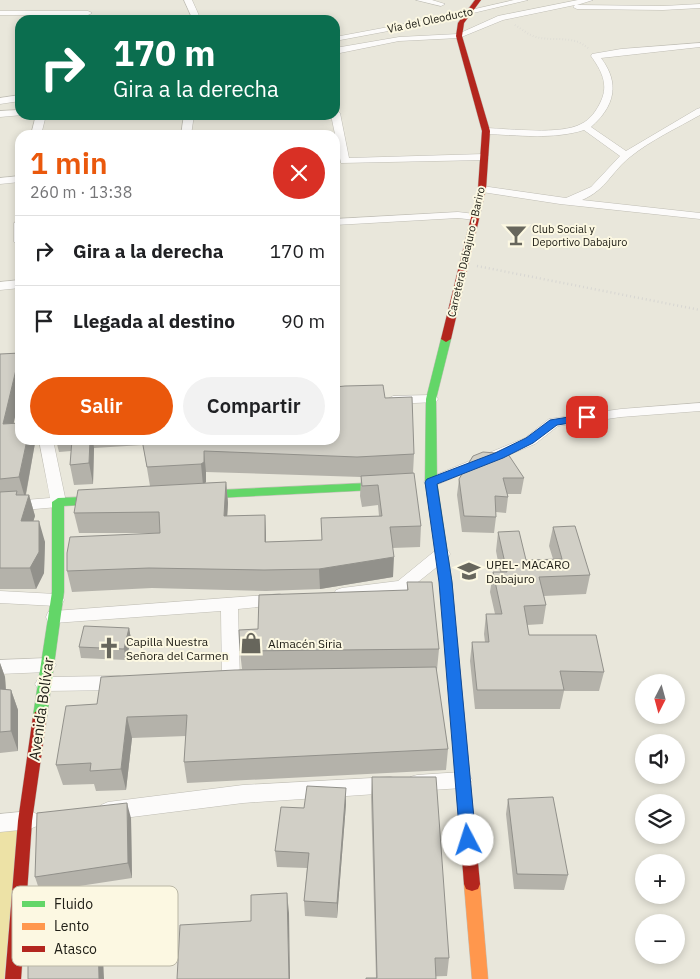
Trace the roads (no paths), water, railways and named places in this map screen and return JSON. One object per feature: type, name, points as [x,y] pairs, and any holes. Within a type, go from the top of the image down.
[{"type":"street","points":[[188,0],[195,15]]},
{"type":"street","points":[[420,0],[441,4]]},
{"type":"street","points":[[459,36],[461,23],[478,0]]},
{"type":"street","name":"Vía del Oleoducto","points":[[340,38],[524,0]]},
{"type":"street","points":[[340,50],[398,39],[459,36],[501,18],[589,0]]},
{"type":"street","points":[[561,6],[634,8],[700,6]]},
{"type":"street","points":[[0,13],[87,13]]},
{"type":"street","name":"Carretera Dabajuro - Bariro","points":[[459,36],[486,131],[482,189],[431,399],[424,483],[442,554],[480,979]]},
{"type":"street","points":[[486,131],[569,131],[586,127],[604,106],[609,92],[610,78],[596,56],[700,45]]},
{"type":"street","points":[[683,47],[694,54]]},
{"type":"street","points":[[0,101],[15,99]]},
{"type":"street","points":[[560,201],[584,198],[601,184],[626,155],[700,111]]},
{"type":"street","points":[[0,114],[15,113]]},
{"type":"street","points":[[586,127],[626,155]]},
{"type":"street","points":[[340,137],[345,161],[484,157]]},
{"type":"street","points":[[0,181],[15,180]]},
{"type":"street","points":[[482,189],[560,201],[700,216]]},
{"type":"street","points":[[340,222],[458,215],[475,217]]},
{"type":"street","points":[[0,286],[15,284]]},
{"type":"street","points":[[383,400],[431,399]]},
{"type":"street","points":[[424,483],[499,455],[530,441],[554,422],[621,413],[700,407]]},
{"type":"street","name":"Avenida Bolívar","points":[[20,886],[24,821],[56,600],[58,502],[47,445]]},
{"type":"street","points":[[188,496],[397,485]]},
{"type":"street","points":[[0,507],[118,499]]},
{"type":"street","points":[[329,596],[402,586],[442,554]]},
{"type":"street","points":[[0,596],[56,600]]},
{"type":"street","points":[[54,617],[293,599]]},
{"type":"street","points":[[229,604],[231,681]]},
{"type":"street","points":[[0,667],[47,665]]},
{"type":"street","points":[[435,679],[454,679]]},
{"type":"street","points":[[212,682],[251,681]]},
{"type":"street","points":[[44,684],[136,683]]},
{"type":"street","points":[[91,813],[243,794],[462,780]]},
{"type":"street","points":[[0,823],[53,817]]},
{"type":"street","name":"Avenida Bolívar","points":[[14,979],[15,966]]},
{"type":"place","name":"Club Social y Deportivo Dabajuro","points":[[516,235]]},
{"type":"place","name":"UPEL- MACARO Dabajuro","points":[[469,571]]},
{"type":"place","name":"Almacén Siria","points":[[251,643]]},
{"type":"place","name":"Capilla Nuestra Señora del Carmen","points":[[109,648]]}]
